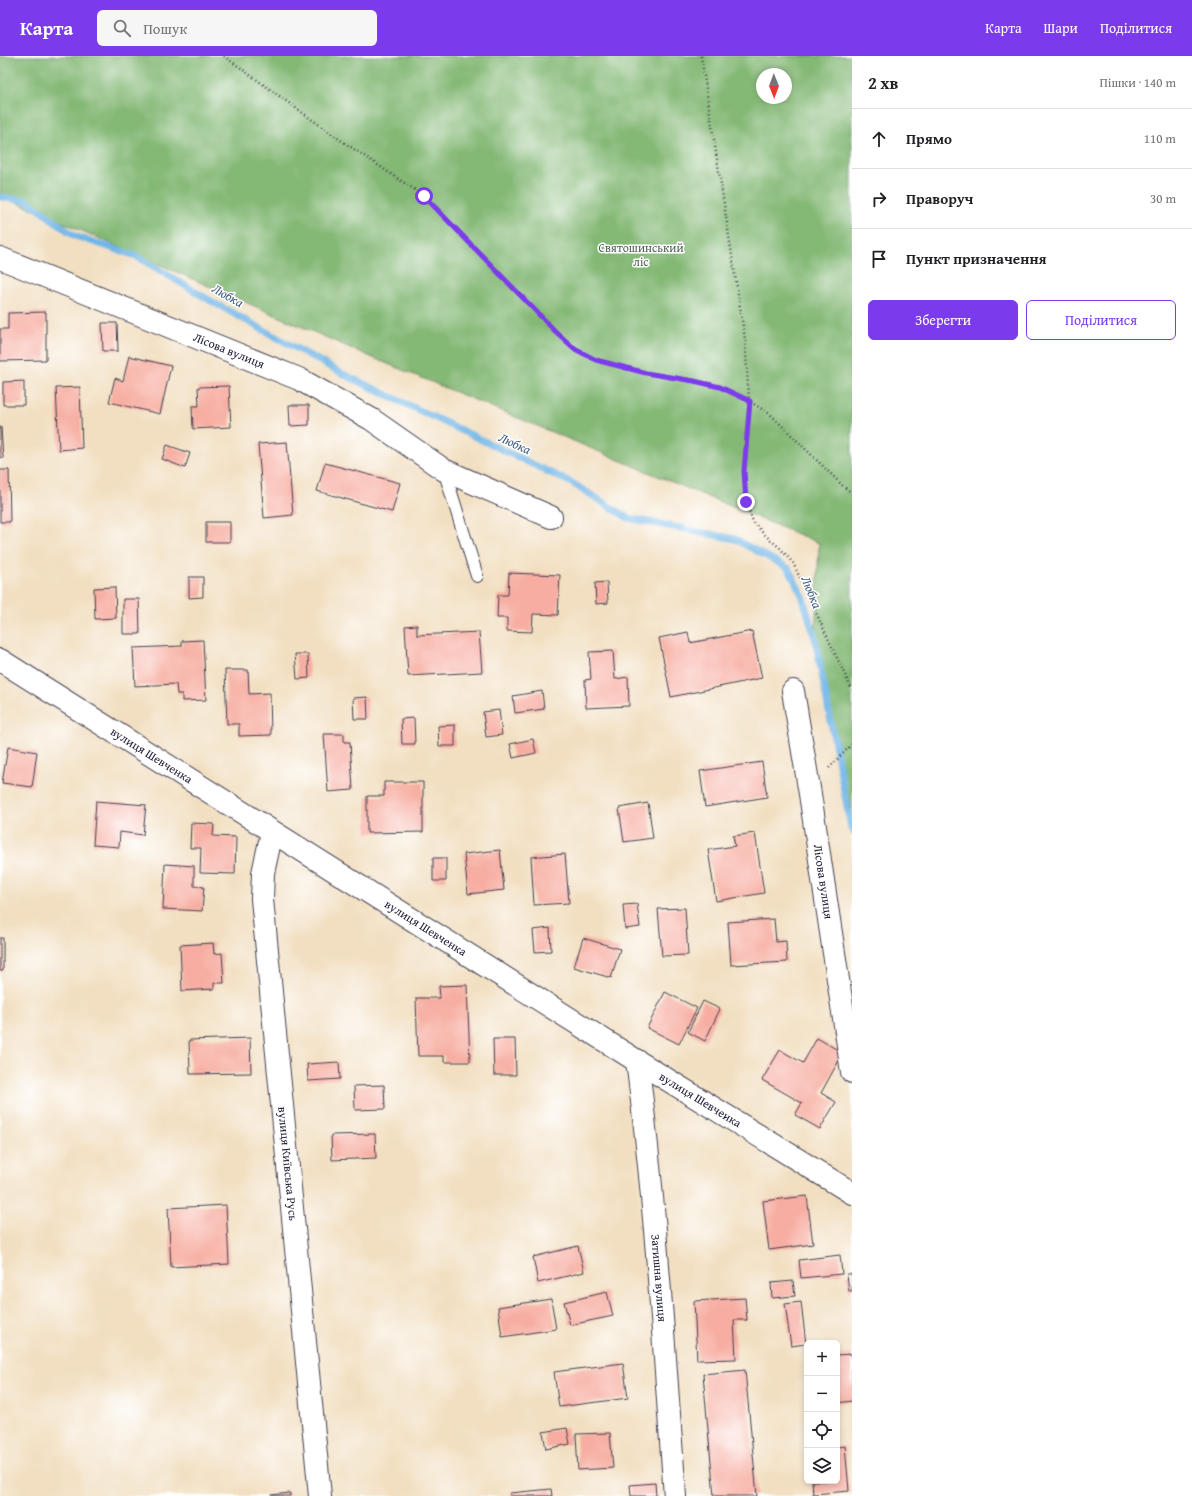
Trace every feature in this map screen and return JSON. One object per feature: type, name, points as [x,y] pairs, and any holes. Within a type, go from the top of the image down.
[{"type":"street","name":"Лісова вулиця","points":[[0,258],[299,379],[371,419],[444,470],[551,517]]},
{"type":"street","name":"вулиця Шевченка","points":[[0,660],[637,1061],[852,1193]]},
{"type":"street","name":"Лісова вулиця","points":[[793,692],[852,1072]]},
{"type":"street","name":"вулиця Київська Русь","points":[[272,832],[263,873],[262,899],[320,1496]]},
{"type":"street","name":"Затишна вулиця","points":[[637,1061],[648,1142],[657,1236],[674,1496]]},
{"type":"lane","points":[[444,470],[477,576]]},
{"type":"path","points":[[224,56],[336,138],[424,196],[555,331],[575,349],[596,360],[639,371],[720,387],[750,401],[770,414],[844,487],[852,493]]},
{"type":"path","points":[[701,56],[745,339],[750,401],[744,471],[746,502],[753,522],[793,563],[852,690]]},
{"type":"path","points":[[830,768],[851,745]]},
{"type":"green space","name":"Святошинський ліс","points":[[0,56],[852,56],[852,835],[815,638],[819,543],[371,357],[0,195]]},
{"type":"building","points":[[46,312],[46,360],[0,361],[0,329],[8,329],[8,313]]},
{"type":"building","points":[[102,323],[117,323],[118,351],[103,351]]},
{"type":"building","points":[[129,356],[171,366],[160,414],[109,402],[115,378],[123,381]]},
{"type":"building","points":[[24,381],[24,405],[3,405],[3,382]]},
{"type":"building","points":[[229,386],[231,427],[193,429],[192,406],[199,406],[198,387]]},
{"type":"building","points":[[80,387],[82,448],[59,450],[56,388]]},
{"type":"building","points":[[289,405],[309,405],[309,425],[290,426]]},
{"type":"building","points":[[1,427],[3,458],[0,458]]},
{"type":"building","points":[[287,442],[293,515],[264,518],[258,444]]},
{"type":"building","points":[[167,445],[190,453],[185,468],[162,459]]},
{"type":"building","points":[[325,463],[400,483],[392,512],[317,491]]},
{"type":"building","points":[[0,470],[9,470],[10,522],[0,522]]},
{"type":"building","points":[[206,522],[230,522],[230,542],[206,542]]},
{"type":"building","points":[[509,573],[560,575],[558,615],[533,614],[532,632],[507,631],[507,618],[497,618],[498,595],[508,595]]},
{"type":"building","points":[[189,577],[203,577],[203,597],[189,598]]},
{"type":"building","points":[[607,582],[608,603],[596,604],[595,583]]},
{"type":"building","points":[[115,587],[116,618],[95,619],[94,588]]},
{"type":"building","points":[[123,599],[139,599],[140,634],[123,634]]},
{"type":"building","points":[[417,625],[417,635],[479,632],[482,672],[408,676],[405,626]]},
{"type":"building","points":[[752,631],[762,678],[671,697],[659,638],[688,632],[690,643]]},
{"type":"building","points":[[203,640],[206,700],[182,701],[182,694],[177,694],[176,684],[135,686],[133,648],[182,646],[182,641]]},
{"type":"building","points":[[613,651],[615,679],[628,677],[629,706],[586,708],[585,680],[591,679],[589,652]]},
{"type":"building","points":[[295,654],[308,654],[309,678],[297,679]]},
{"type":"building","points":[[225,670],[248,670],[249,694],[270,693],[271,735],[239,736],[239,724],[227,724]]},
{"type":"building","points":[[542,691],[544,709],[515,713],[513,696]]},
{"type":"building","points":[[367,697],[368,719],[354,719],[353,698]]},
{"type":"building","points":[[499,710],[502,735],[486,737],[483,712]]},
{"type":"building","points":[[414,718],[415,744],[402,744],[401,719]]},
{"type":"building","points":[[455,725],[455,746],[439,746],[438,726]]},
{"type":"building","points":[[324,734],[344,734],[344,742],[350,742],[353,790],[328,792]]},
{"type":"building","points":[[533,739],[536,753],[513,758],[510,744]]},
{"type":"building","points":[[8,747],[37,752],[32,787],[2,783]]},
{"type":"building","points":[[762,762],[767,797],[705,807],[700,771]]},
{"type":"building","points":[[384,782],[423,782],[423,832],[367,833],[367,796],[384,796]]},
{"type":"building","points":[[96,801],[146,805],[143,835],[120,832],[119,847],[93,845]]},
{"type":"building","points":[[648,803],[653,838],[624,842],[619,808]]},
{"type":"building","points":[[191,823],[214,824],[213,836],[236,837],[235,874],[200,873],[201,848],[190,848]]},
{"type":"building","points":[[755,833],[764,893],[716,901],[708,850],[735,846],[733,836]]},
{"type":"building","points":[[500,850],[504,890],[468,894],[464,854]]},
{"type":"building","points":[[565,854],[569,903],[534,905],[531,857]]},
{"type":"building","points":[[433,858],[446,858],[446,881],[433,881]]},
{"type":"building","points":[[165,864],[194,866],[194,886],[204,887],[202,911],[163,909]]},
{"type":"building","points":[[637,904],[640,927],[625,929],[623,905]]},
{"type":"building","points":[[685,908],[688,955],[662,956],[658,909]]},
{"type":"building","points":[[774,919],[776,942],[786,941],[787,962],[731,965],[728,922]]},
{"type":"building","points":[[550,928],[551,951],[535,952],[533,930]]},
{"type":"building","points":[[0,938],[3,938],[3,971],[0,971]]},
{"type":"building","points":[[583,938],[620,949],[611,978],[574,967]]},
{"type":"building","points":[[213,943],[214,954],[222,953],[224,983],[214,983],[214,989],[182,991],[180,945]]},
{"type":"building","points":[[467,985],[470,1062],[444,1062],[444,1056],[418,1056],[416,998],[440,998],[439,986]]},
{"type":"building","points":[[665,992],[697,1008],[679,1044],[647,1028]]},
{"type":"building","points":[[703,1001],[720,1009],[705,1041],[688,1032]]},
{"type":"building","points":[[250,1038],[251,1073],[190,1074],[189,1040]]},
{"type":"building","points":[[817,1038],[843,1053],[821,1093],[836,1102],[820,1129],[795,1115],[802,1103],[762,1080],[780,1050],[803,1063]]},
{"type":"building","points":[[493,1039],[515,1039],[516,1075],[494,1075]]},
{"type":"building","points":[[339,1062],[340,1079],[308,1081],[307,1064]]},
{"type":"building","points":[[384,1085],[385,1109],[355,1110],[354,1086]]},
{"type":"building","points":[[375,1134],[376,1158],[332,1160],[331,1135]]},
{"type":"building","points":[[807,1196],[813,1244],[769,1250],[763,1201]]},
{"type":"building","points":[[226,1205],[229,1264],[171,1267],[168,1208]]},
{"type":"building","points":[[578,1246],[584,1272],[538,1283],[533,1257]]},
{"type":"building","points":[[840,1255],[842,1274],[801,1278],[799,1260]]},
{"type":"building","points":[[847,1274],[852,1274],[852,1291],[849,1291]]},
{"type":"building","points":[[793,1281],[795,1296],[772,1298],[771,1283]]},
{"type":"building","points":[[607,1292],[613,1316],[570,1325],[564,1302]]},
{"type":"building","points":[[745,1298],[747,1320],[734,1320],[736,1359],[697,1360],[694,1301]]},
{"type":"building","points":[[551,1299],[556,1329],[502,1337],[498,1307]]},
{"type":"building","points":[[801,1302],[806,1340],[804,1340],[804,1344],[791,1346],[785,1304]]},
{"type":"building","points":[[852,1354],[852,1401],[840,1403],[840,1376],[840,1355]]},
{"type":"building","points":[[623,1363],[628,1398],[559,1407],[554,1372]]},
{"type":"building","points":[[745,1370],[757,1496],[714,1496],[703,1374]]},
{"type":"building","points":[[567,1428],[570,1444],[546,1449],[543,1432]]},
{"type":"building","points":[[610,1433],[613,1468],[578,1470],[576,1434]]},
{"type":"building","points":[[845,1446],[849,1491],[813,1494],[812,1484],[840,1484],[840,1447]]},
{"type":"building","points":[[655,1483],[656,1496],[631,1496],[630,1485]]},
{"type":"building","points":[[551,1489],[552,1496],[510,1496],[510,1493]]},
{"type":"building","points":[[290,1493],[290,1496],[271,1496],[271,1495]]},
{"type":"waterway","name":"Любка","points":[[0,197],[28,201],[75,236],[136,256],[211,301],[343,374],[572,483],[628,518],[735,539],[788,568],[802,595],[815,638],[852,829]]},
{"type":"route","points":[[424,196],[555,331],[575,349],[596,360],[646,373],[720,387],[750,401],[744,471],[746,502]]}]
